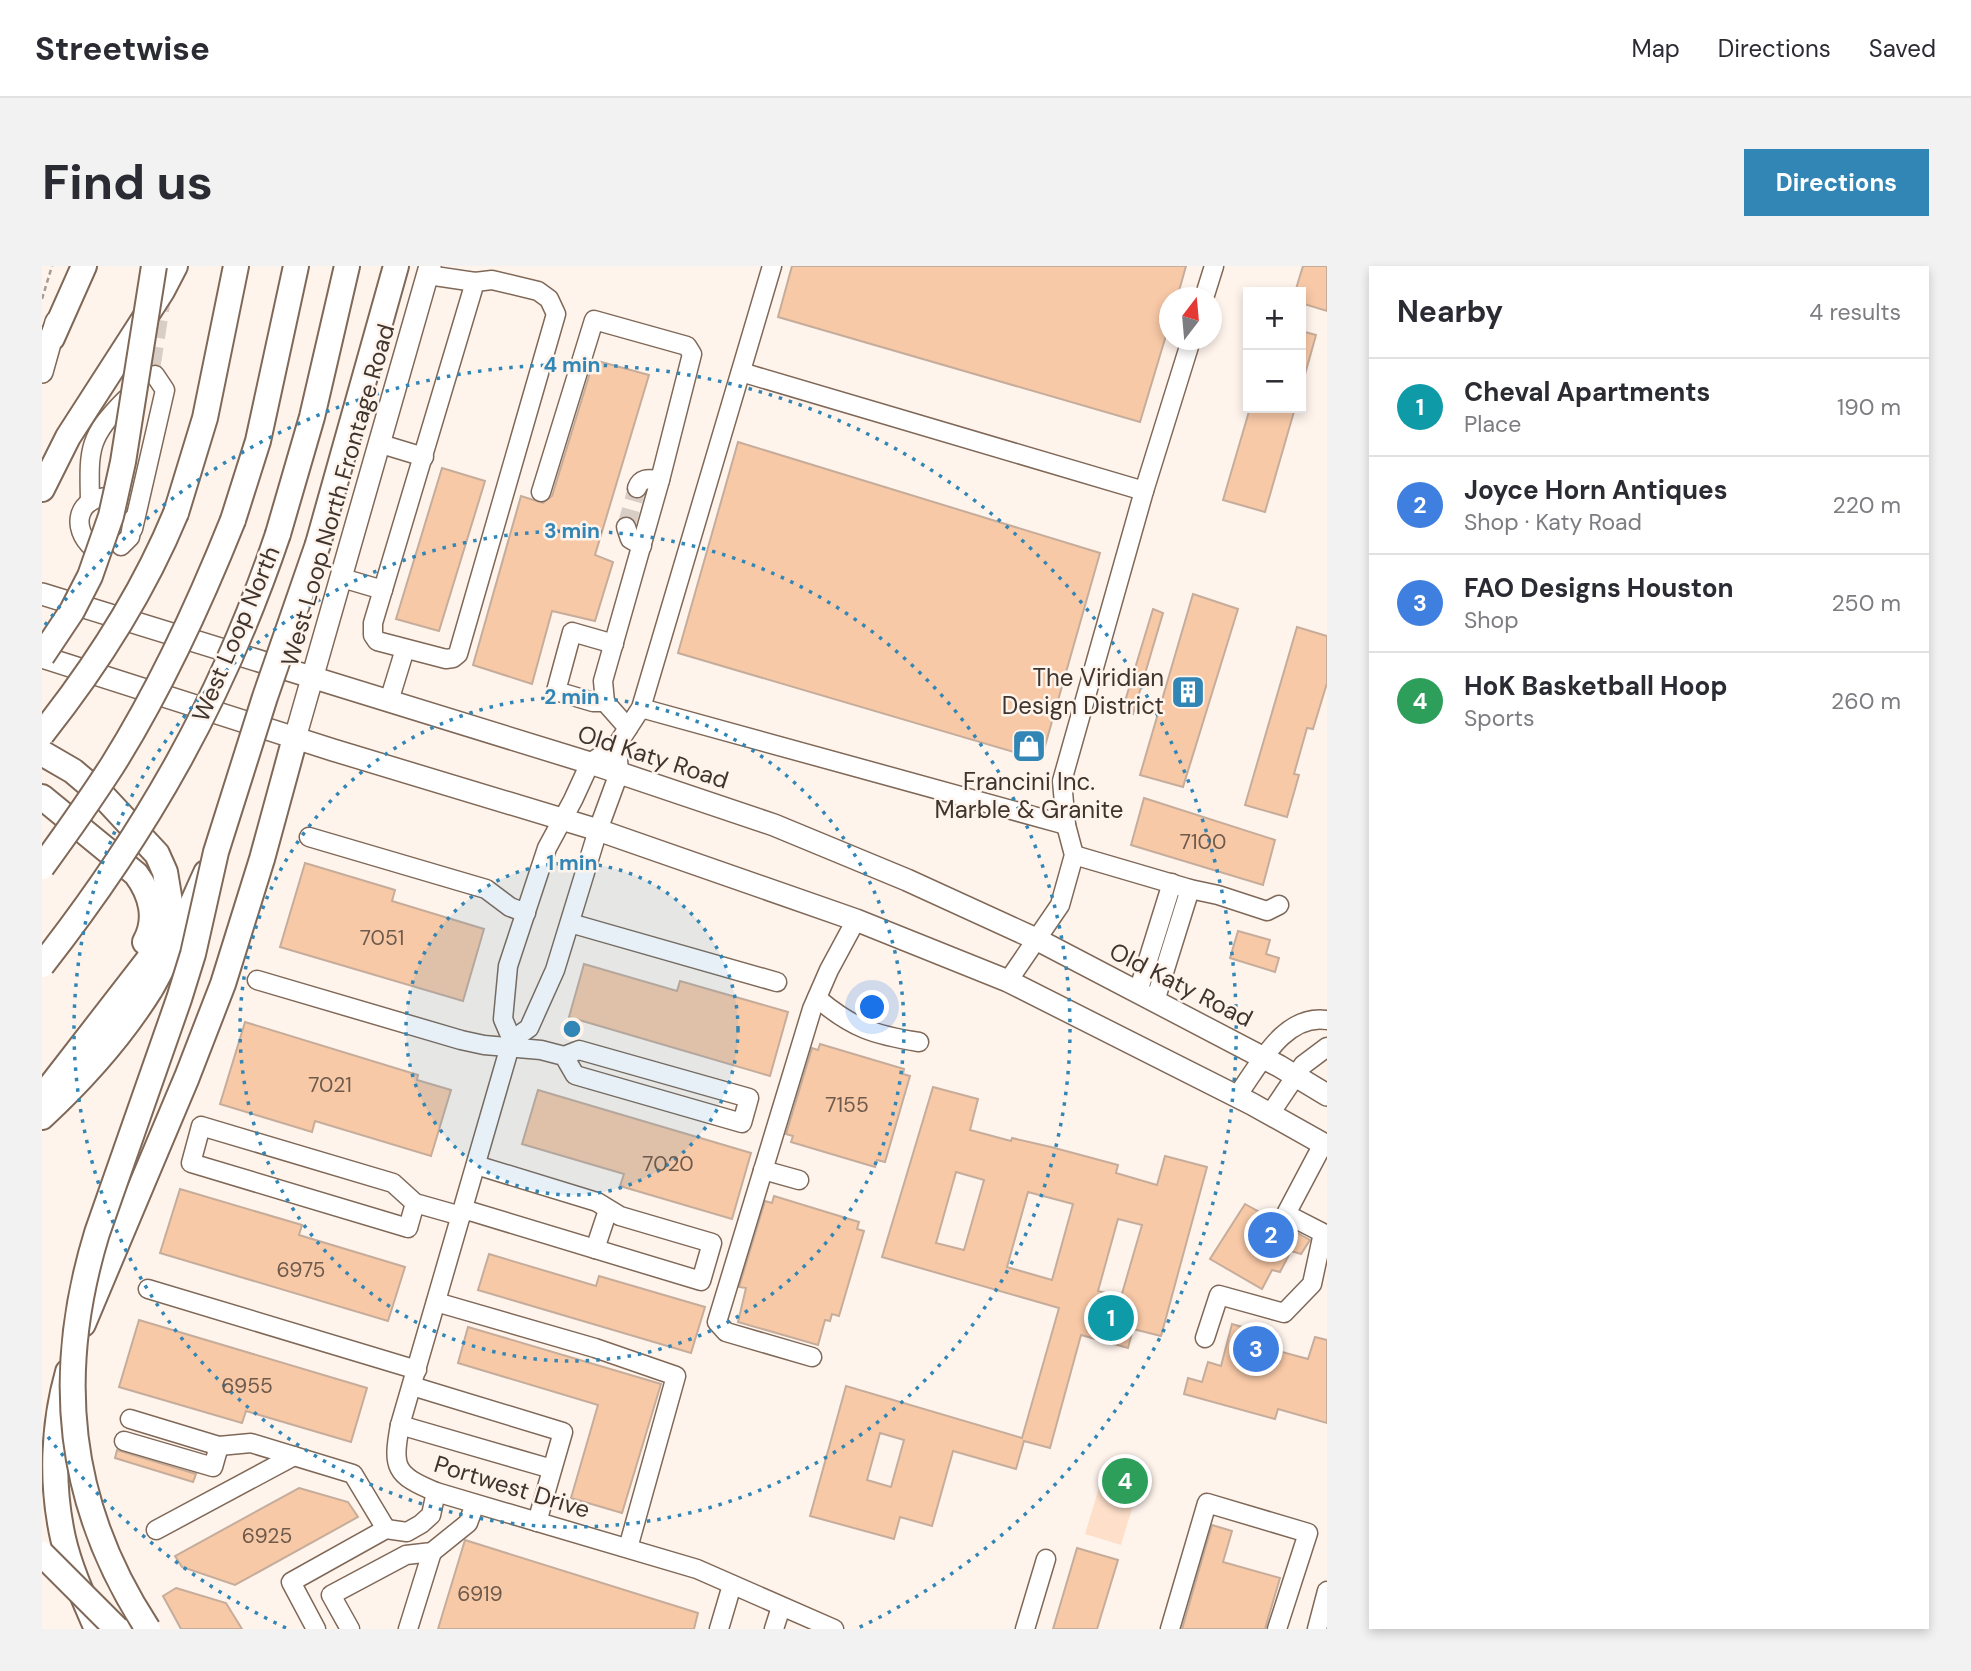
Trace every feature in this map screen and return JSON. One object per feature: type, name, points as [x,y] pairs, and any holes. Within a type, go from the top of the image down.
[{"type":"highway","points":[[52,338],[84,266]]},
{"type":"highway","points":[[42,657],[72,611],[90,576],[111,516],[123,462],[154,266]]},
{"type":"highway","points":[[42,489],[68,437],[148,310],[163,291],[175,266]]},
{"type":"highway","points":[[42,734],[89,673],[122,622],[176,513],[205,418],[236,266]]},
{"type":"highway","name":"West Loop North","points":[[42,867],[105,777],[140,719],[208,584],[233,520],[258,441],[296,266]]},
{"type":"highway","points":[[148,1629],[109,1559],[86,1494],[72,1415],[73,1345],[88,1264],[190,965],[216,852],[265,696],[318,544],[397,266]]},
{"type":"highway","name":"West Loop North","points":[[42,965],[128,847],[191,741],[239,637],[278,534],[312,417],[346,273]]},
{"type":"highway","points":[[97,1629],[71,1566],[58,1508],[56,1440],[64,1388],[88,1310],[182,1089],[223,984],[262,859],[295,738]]},
{"type":"highway","points":[[42,753],[72,771],[105,798],[157,853],[165,872],[170,902],[160,940],[148,960],[42,1097]]},
{"type":"highway","points":[[42,797],[136,874],[146,887],[153,918],[149,936],[140,953],[42,1077]]},
{"type":"highway","points":[[42,1117],[96,1065],[151,988],[216,852]]},
{"type":"highway","points":[[42,1554],[117,1629]]},
{"type":"main road","points":[[42,372],[72,266]]},
{"type":"main road","name":"West Loop North Frontage Road","points":[[295,738],[429,270]]},
{"type":"main road","name":"Old Katy Road","points":[[42,594],[590,763],[774,825],[907,880],[1036,939],[1280,1067]]},
{"type":"main road","points":[[42,657],[295,738],[598,830],[856,920],[1008,981],[1253,1105],[1325,1145]]},
{"type":"main road","points":[[1280,1067],[1327,1095]]},
{"type":"street","points":[[590,763],[617,746],[641,708],[772,266]]},
{"type":"street","points":[[1208,287],[1214,266]]},
{"type":"street","points":[[429,270],[475,282],[492,280],[538,291],[549,299],[556,314],[458,654],[446,659],[377,641],[373,635],[373,623],[475,282]]},
{"type":"street","points":[[541,492],[594,320],[687,346],[692,354],[660,480],[603,681],[604,702],[628,728]]},
{"type":"street","points":[[1008,981],[1060,905],[1074,855],[1066,825],[1062,781],[1144,491],[1188,350]]},
{"type":"street","points":[[740,372],[1144,491]]},
{"type":"street","points":[[121,546],[130,537],[165,390],[155,375]]},
{"type":"street","points":[[90,502],[89,456],[94,441],[106,419],[126,400]]},
{"type":"street","points":[[381,444],[424,457]]},
{"type":"street","points":[[637,488],[643,479],[660,480]]},
{"type":"street","points":[[93,548],[85,541],[79,525],[84,509],[98,498],[109,497]]},
{"type":"street","points":[[626,527],[630,539],[642,546]]},
{"type":"street","points":[[342,578],[383,590]]},
{"type":"street","points":[[604,702],[593,702],[556,691],[572,632],[614,644]]},
{"type":"street","points":[[389,701],[405,649]]},
{"type":"street","points":[[641,708],[1066,825]]},
{"type":"street","points":[[617,746],[619,773]]},
{"type":"street","name":"Portwest Drive","points":[[511,1043],[503,1019],[508,966],[547,848],[590,763]]},
{"type":"street","name":"Portwest Drive","points":[[619,773],[598,830],[555,970],[529,1028],[511,1043],[400,1425],[396,1464],[419,1485],[436,1492],[697,1569],[834,1629]]},
{"type":"street","points":[[309,837],[486,890],[510,907],[526,914]]},
{"type":"street","points":[[1074,855],[1267,911],[1279,905]]},
{"type":"street","points":[[1146,997],[1172,883]]},
{"type":"street","points":[[1146,997],[1190,889]]},
{"type":"street","points":[[811,1357],[726,1332],[718,1322],[817,998],[828,970],[856,920]]},
{"type":"street","points":[[569,923],[777,982]]},
{"type":"street","points":[[257,979],[461,1040],[484,1045],[511,1043],[564,1056],[579,1049],[749,1098],[742,1123],[575,1075],[564,1056]]},
{"type":"street","points":[[817,998],[860,1028],[919,1042]]},
{"type":"street","name":"Old Katy Road","points":[[1253,1105],[1280,1067],[1288,1031],[1308,1020],[1327,1020]]},
{"type":"street","name":"Old Katy Road","points":[[1280,1067],[1303,1066],[1322,1048],[1327,1047]]},
{"type":"street","name":"Old Katy Road","points":[[1253,1105],[1280,1067]]},
{"type":"street","points":[[415,1203],[408,1228],[191,1163],[201,1126],[393,1183],[415,1203],[462,1213],[701,1280],[712,1242],[621,1216],[597,1202],[476,1165]]},
{"type":"street","points":[[1205,1338],[1219,1295],[1284,1313],[1312,1284],[1323,1233],[1286,1214],[1325,1145]]},
{"type":"street","points":[[763,1170],[799,1181]]},
{"type":"street","points":[[595,1249],[608,1210]]},
{"type":"street","points":[[149,1289],[414,1378],[563,1432],[537,1522]]},
{"type":"street","points":[[436,1302],[595,1348],[676,1376],[628,1548]]},
{"type":"street","points":[[130,1419],[219,1446],[251,1443],[353,1474],[386,1529]]},
{"type":"street","points":[[400,1425],[552,1469]]},
{"type":"street","points":[[124,1441],[213,1467],[219,1446]]},
{"type":"street","points":[[156,1530],[294,1456]]},
{"type":"street","points":[[309,1626],[291,1582],[386,1529],[407,1532],[421,1524],[431,1515],[436,1492]]},
{"type":"street","points":[[1171,1629],[1207,1503],[1308,1533],[1277,1629]]},
{"type":"street","points":[[350,1629],[331,1595],[406,1555],[432,1552],[468,1523],[475,1504]]},
{"type":"street","points":[[408,1629],[432,1552]]},
{"type":"street","points":[[1025,1629],[1046,1559]]},
{"type":"street","points":[[719,1629],[732,1585]]},
{"type":"street","points":[[1317,1629],[1327,1591]]},
{"type":"street","points":[[774,1629],[780,1607]]},
{"type":"path","points":[[42,299],[52,266]]},
{"type":"shaded area","points":[[1104,1471],[1140,1482],[1121,1545],[1085,1534]]},
{"type":"building","points":[[792,266],[1186,266],[1180,287],[1159,287],[1159,350],[1162,350],[1140,422],[778,317]]},
{"type":"building","points":[[1303,266],[1327,266],[1327,311],[1306,305],[1306,287],[1297,287]]},
{"type":"building","points":[[1306,332],[1316,335],[1306,371]]},
{"type":"building","points":[[594,360],[649,375],[595,555],[613,562],[595,621],[552,611],[532,684],[473,665],[521,496],[543,503],[552,496]]},
{"type":"building","points":[[1249,413],[1294,413],[1265,512],[1223,500]]},
{"type":"building","points":[[738,442],[1100,553],[1041,760],[678,653]]},
{"type":"building","points":[[442,468],[485,481],[439,631],[396,619]]},
{"type":"building","name":"The Viridian Design District","points":[[1193,594],[1238,609],[1183,787],[1140,775]]},
{"type":"building","points":[[1153,609],[1163,613],[1133,714],[1122,711]]},
{"type":"building","points":[[1297,627],[1327,636],[1327,683],[1313,729],[1307,728],[1294,774],[1299,775],[1287,817],[1245,805]]},
{"type":"building","points":[[1144,798],[1275,840],[1263,885],[1131,845]]},
{"type":"building","points":[[305,863],[395,890],[392,901],[484,929],[463,1001],[280,947]]},
{"type":"building","points":[[1238,931],[1270,940],[1266,954],[1279,958],[1275,972],[1230,958]]},
{"type":"building","points":[[584,964],[677,991],[680,981],[788,1012],[770,1076],[569,1017]]},
{"type":"building","points":[[245,1022],[418,1075],[417,1080],[451,1090],[431,1156],[315,1121],[312,1132],[220,1104]]},
{"type":"building","points":[[820,1044],[904,1069],[903,1074],[910,1076],[885,1162],[877,1160],[875,1167],[791,1142],[793,1136],[786,1134],[812,1048],[818,1050]]},
{"type":"building","points":[[933,1087],[978,1099],[970,1130],[1118,1165],[1116,1173],[1157,1185],[1165,1156],[1207,1167],[1161,1336],[1133,1329],[1128,1348],[1081,1335],[1050,1448],[1024,1441],[1016,1469],[953,1451],[932,1526],[900,1517],[894,1539],[810,1516],[846,1386],[1022,1438],[1059,1308],[882,1257]],"holes":[[[956,1172],[984,1180],[964,1250],[936,1243]],[[1028,1192],[1073,1204],[1052,1280],[1007,1267]],[[1118,1219],[1142,1225],[1121,1297],[1098,1291]],[[880,1433],[904,1440],[891,1487],[867,1480]]]},
{"type":"building","points":[[538,1090],[751,1153],[732,1219],[620,1186],[624,1174],[522,1144]]},
{"type":"building","points":[[180,1189],[302,1225],[299,1235],[405,1267],[388,1321],[160,1253]]},
{"type":"building","points":[[774,1196],[859,1222],[857,1229],[864,1231],[839,1316],[832,1314],[830,1321],[825,1320],[818,1345],[738,1322],[746,1288],[739,1287],[765,1201],[772,1203]]},
{"type":"building","points":[[1245,1204],[1310,1240],[1301,1254],[1291,1251],[1280,1272],[1272,1270],[1262,1289],[1210,1259]]},
{"type":"building","points":[[489,1254],[596,1286],[599,1276],[705,1307],[691,1353],[478,1290]]},
{"type":"building","points":[[139,1320],[367,1388],[351,1442],[246,1411],[242,1423],[119,1387]]},
{"type":"building","points":[[1232,1324],[1260,1332],[1256,1345],[1308,1359],[1315,1337],[1327,1340],[1327,1423],[1278,1409],[1275,1419],[1184,1394],[1188,1378],[1202,1382],[1208,1362],[1221,1366]]},
{"type":"building","points":[[468,1327],[661,1384],[622,1513],[571,1498],[598,1405],[458,1363]]},
{"type":"building","points":[[117,1450],[196,1474],[193,1482],[115,1458]]},
{"type":"building","points":[[299,1488],[348,1502],[358,1517],[235,1585],[182,1567],[175,1556]]},
{"type":"building","points":[[1212,1525],[1232,1531],[1223,1562],[1280,1578],[1265,1629],[1182,1629]]},
{"type":"building","points":[[465,1540],[698,1613],[694,1629],[438,1629]]},
{"type":"building","points":[[1077,1548],[1118,1560],[1097,1629],[1053,1629]]},
{"type":"building","points":[[176,1588],[226,1603],[242,1629],[181,1629],[163,1596]]},
{"type":"tunnel","points":[[137,386],[151,370],[162,298]]},
{"type":"tunnel","points":[[626,527],[637,488]]},
{"type":"place","name":"The Viridian Design District","points":[[1188,692]]},
{"type":"place","name":"Francini Inc. Marble & Granite","points":[[1029,746]]},
{"type":"place","name":"Joyce Horn Antiques","points":[[1271,1235]]},
{"type":"place","name":"Cheval Apartments","points":[[1111,1318]]},
{"type":"place","name":"FAO Designs Houston","points":[[1256,1349]]},
{"type":"place","name":"HoK Basketball Hoop","points":[[1125,1481]]}]
